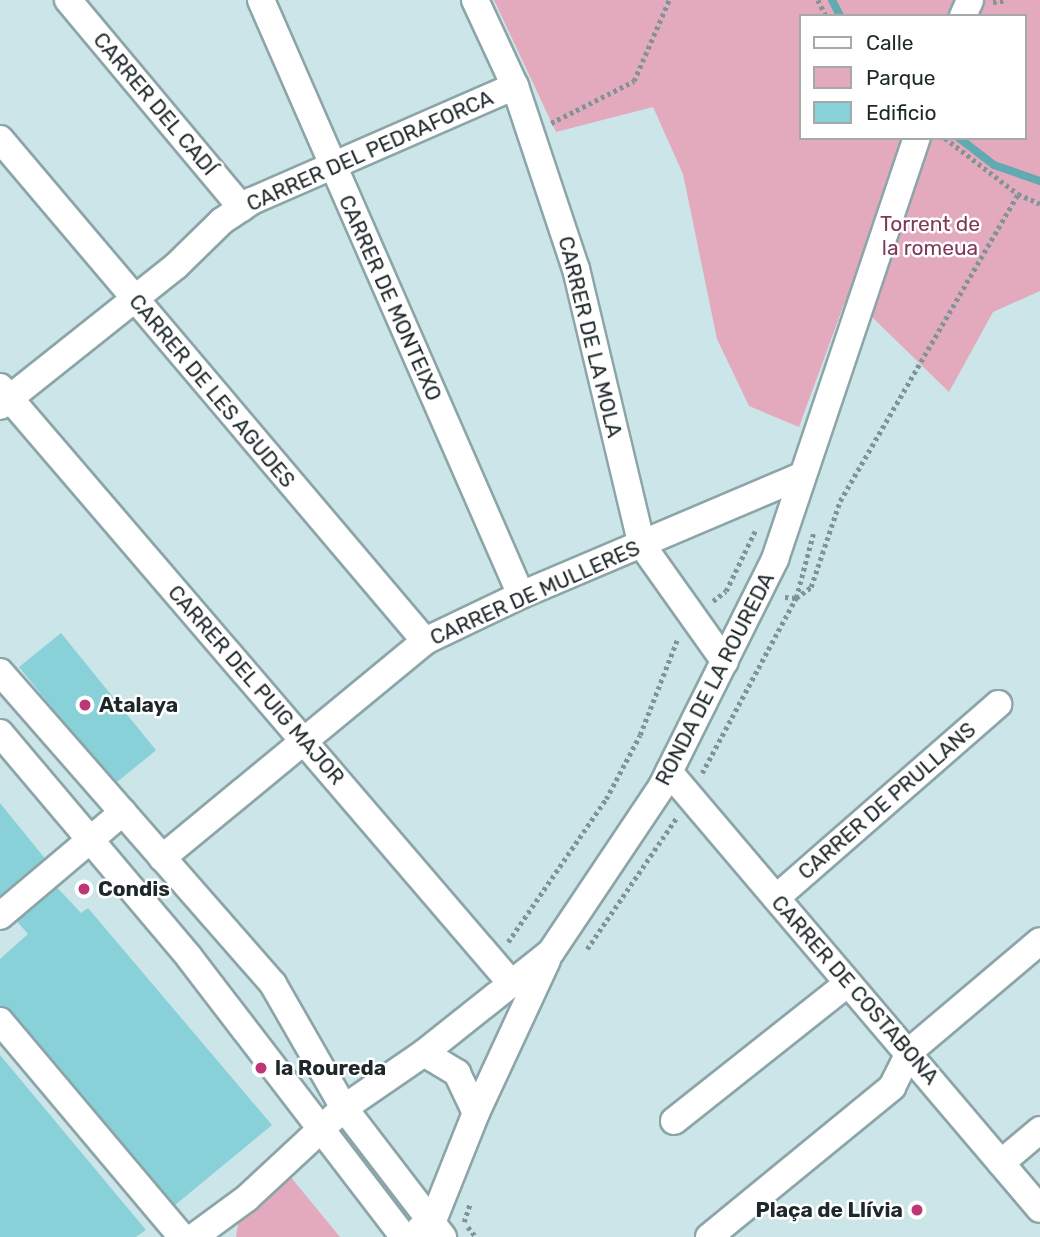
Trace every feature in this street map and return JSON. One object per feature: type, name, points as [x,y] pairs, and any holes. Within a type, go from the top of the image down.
[{"type":"street","name":"CARRER DEL CADÍ","points":[[68,0],[242,208]]},
{"type":"street","name":"CARRER DE MONTEIXO","points":[[261,0],[521,595]]},
{"type":"street","name":"CARRER DE LA MOLA","points":[[475,0],[515,86],[576,269],[642,545],[725,662]]},
{"type":"street","name":"CARRER DEL PEDRAFORCA","points":[[3,397],[134,299],[242,208],[515,86]]},
{"type":"street","name":"CARRER DE LES AGUDES","points":[[0,139],[425,641]]},
{"type":"street","name":"RONDA DE LA ROUREDA","points":[[194,1237],[219,1229],[320,1127],[424,1053],[551,952],[669,772],[759,595],[916,140]]},
{"type":"street","name":"CARRER DEL PUIG MAJOR","points":[[3,397],[511,983]]},
{"type":"street","name":"CARRER DE MULLERES","points":[[162,858],[425,641],[521,595],[802,477]]},
{"type":"street","points":[[0,671],[273,984],[344,1108],[438,1230]]},
{"type":"street","name":"CARRER DE PRULLANS","points":[[776,898],[998,704]]},
{"type":"street","points":[[0,733],[189,957],[404,1237],[438,1230]]},
{"type":"street","name":"CARRER DE COSTABONA","points":[[669,772],[848,983],[910,1051],[1040,1209]]},
{"type":"street","points":[[0,916],[123,812]]},
{"type":"street","points":[[709,1237],[892,1087],[910,1051],[1040,941]]},
{"type":"street","points":[[438,1230],[476,1113],[551,952]]},
{"type":"street","points":[[674,1121],[848,983]]},
{"type":"street","points":[[0,1021],[182,1237]]},
{"type":"street","points":[[424,1053],[457,1073],[476,1113]]},
{"type":"street","points":[[1001,1163],[1040,1130]]},
{"type":"path","points":[[531,133],[634,81],[669,0]]},
{"type":"path","points":[[948,140],[1018,194],[1040,204]]},
{"type":"path","points":[[732,578],[759,595],[796,598],[811,587],[840,501],[1018,194]]},
{"type":"path","points":[[491,960],[530,911],[606,799],[666,676],[681,626],[726,591],[775,488]]},
{"type":"green space","name":"Torrent de la romeua","points":[[494,0],[1040,0],[1040,291],[993,312],[949,392],[873,318],[844,304],[799,427],[749,406],[717,339],[683,174],[653,107],[556,132]]},
{"type":"green space","points":[[289,1175],[340,1237],[236,1237],[239,1219]]},
{"type":"building","points":[[61,633],[156,750],[114,784],[19,667]]},
{"type":"building","points":[[0,803],[47,861],[0,904]]},
{"type":"building","points":[[52,882],[81,913],[88,908],[272,1125],[169,1210],[0,1009],[0,959],[28,934],[14,918]]},
{"type":"building","points":[[0,1055],[146,1230],[136,1237],[0,1237]]},
{"type":"waterway","points":[[832,0],[839,14]]},
{"type":"waterway","points":[[962,140],[994,165],[1040,181]]},
{"type":"place","name":"Atalaya","points":[[85,705]]},
{"type":"place","name":"Condis","points":[[84,889]]},
{"type":"place","name":"la Roureda","points":[[261,1068]]},
{"type":"place","name":"Plaça de Llívia","points":[[917,1210]]}]
